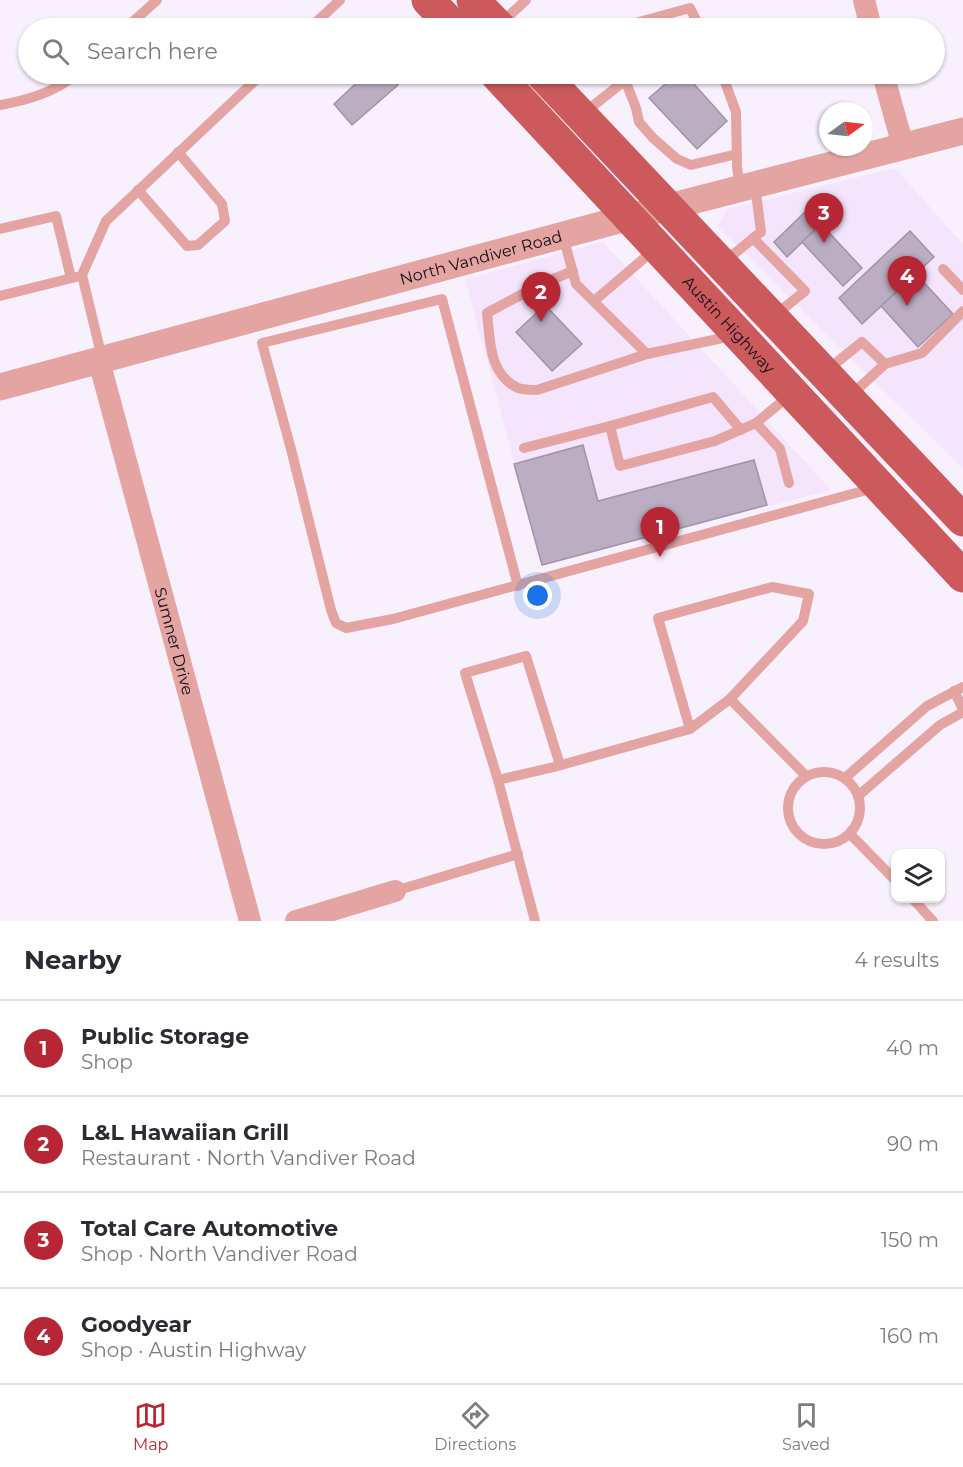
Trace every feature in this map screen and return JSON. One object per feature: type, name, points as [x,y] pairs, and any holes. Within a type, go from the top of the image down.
[{"type":"main road","points":[[428,0],[445,18]]},
{"type":"main road","points":[[473,0],[490,18]]},
{"type":"main road","name":"Austin Highway","points":[[505,84],[963,576]]},
{"type":"main road","points":[[552,84],[963,520]]},
{"type":"street","points":[[864,0],[868,18]]},
{"type":"street","points":[[887,84],[903,146]]},
{"type":"street","name":"North Vandiver Road","points":[[0,387],[630,217],[963,131]]},
{"type":"street","name":"Sumner Drive","points":[[100,361],[250,921]]},
{"type":"street","points":[[296,921],[396,891]]},
{"type":"lane","points":[[137,18],[157,0]]},
{"type":"lane","points":[[508,18],[526,0]]},
{"type":"lane","points":[[320,18],[335,2]]},
{"type":"lane","points":[[654,18],[690,8],[693,18]]},
{"type":"lane","points":[[0,105],[43,95],[64,84]]},
{"type":"lane","points":[[0,296],[77,277],[106,220],[251,84]]},
{"type":"lane","points":[[582,116],[621,84]]},
{"type":"lane","points":[[631,84],[639,122],[677,159],[691,165],[737,154]]},
{"type":"lane","points":[[722,264],[761,232],[748,187],[736,167],[736,112],[726,84]]},
{"type":"lane","points":[[138,190],[187,246],[198,246],[225,221],[222,204],[178,152]]},
{"type":"lane","points":[[0,229],[56,216],[77,277],[100,361]]},
{"type":"lane","points":[[563,236],[576,284],[647,354]]},
{"type":"lane","points":[[753,238],[805,291],[772,318]]},
{"type":"lane","points":[[594,301],[657,247]]},
{"type":"lane","points":[[943,268],[963,290]]},
{"type":"lane","points":[[573,271],[541,284],[487,312],[491,351],[500,374],[519,388],[537,390],[647,354],[739,334]]},
{"type":"lane","points":[[518,586],[442,299],[262,343],[336,623],[346,628],[518,586],[880,486]]},
{"type":"lane","points":[[848,398],[885,364],[922,353],[963,311]]},
{"type":"lane","points":[[824,373],[862,342],[885,364]]},
{"type":"lane","points":[[610,426],[620,466],[715,441],[756,423],[793,393]]},
{"type":"lane","points":[[524,448],[713,397],[741,430]]},
{"type":"lane","points":[[756,423],[780,449],[789,483]]},
{"type":"lane","points":[[498,780],[690,729],[730,699],[803,621],[809,594],[772,587],[658,618],[690,729]]},
{"type":"lane","points":[[536,921],[498,780],[465,673],[526,656],[560,765]]},
{"type":"lane","points":[[845,778],[927,706],[958,689],[963,711],[940,724],[858,796]]},
{"type":"lane","points":[[730,699],[806,776]]},
{"type":"lane","points":[[819,772],[832,772],[845,778],[851,783],[858,796],[861,809],[858,823],[850,834],[839,842],[825,845],[811,843],[800,836],[791,825],[788,812],[789,798],[795,786],[806,776],[819,772]]},
{"type":"lane","points":[[850,834],[891,876]]},
{"type":"lane","points":[[396,891],[518,854]]},
{"type":"lane","points":[[917,903],[933,921]]},
{"type":"shaded area","points":[[895,168],[963,244],[963,469],[717,226],[727,209]]},
{"type":"shaded area","points":[[603,242],[831,490],[542,565],[465,279]]},
{"type":"building","points":[[355,84],[398,85],[352,125],[334,104]]},
{"type":"building","points":[[665,84],[694,84],[727,121],[697,149],[649,98]]},
{"type":"building","points":[[808,209],[821,224],[787,257],[774,242]]},
{"type":"building","points":[[821,224],[862,268],[843,286],[802,242]]},
{"type":"building","points":[[910,231],[934,257],[862,324],[839,298]]},
{"type":"building","points":[[916,274],[953,314],[918,347],[881,306]]},
{"type":"building","points":[[545,305],[582,344],[552,371],[516,332]]},
{"type":"building","points":[[583,445],[598,501],[754,460],[767,505],[542,565],[514,464]]},
{"type":"place","name":"Total Care Automotive","points":[[824,243]]},
{"type":"place","name":"Goodyear","points":[[907,306]]},
{"type":"place","name":"L&L Hawaiian Grill","points":[[541,322]]},
{"type":"place","name":"Public Storage","points":[[660,557]]}]
